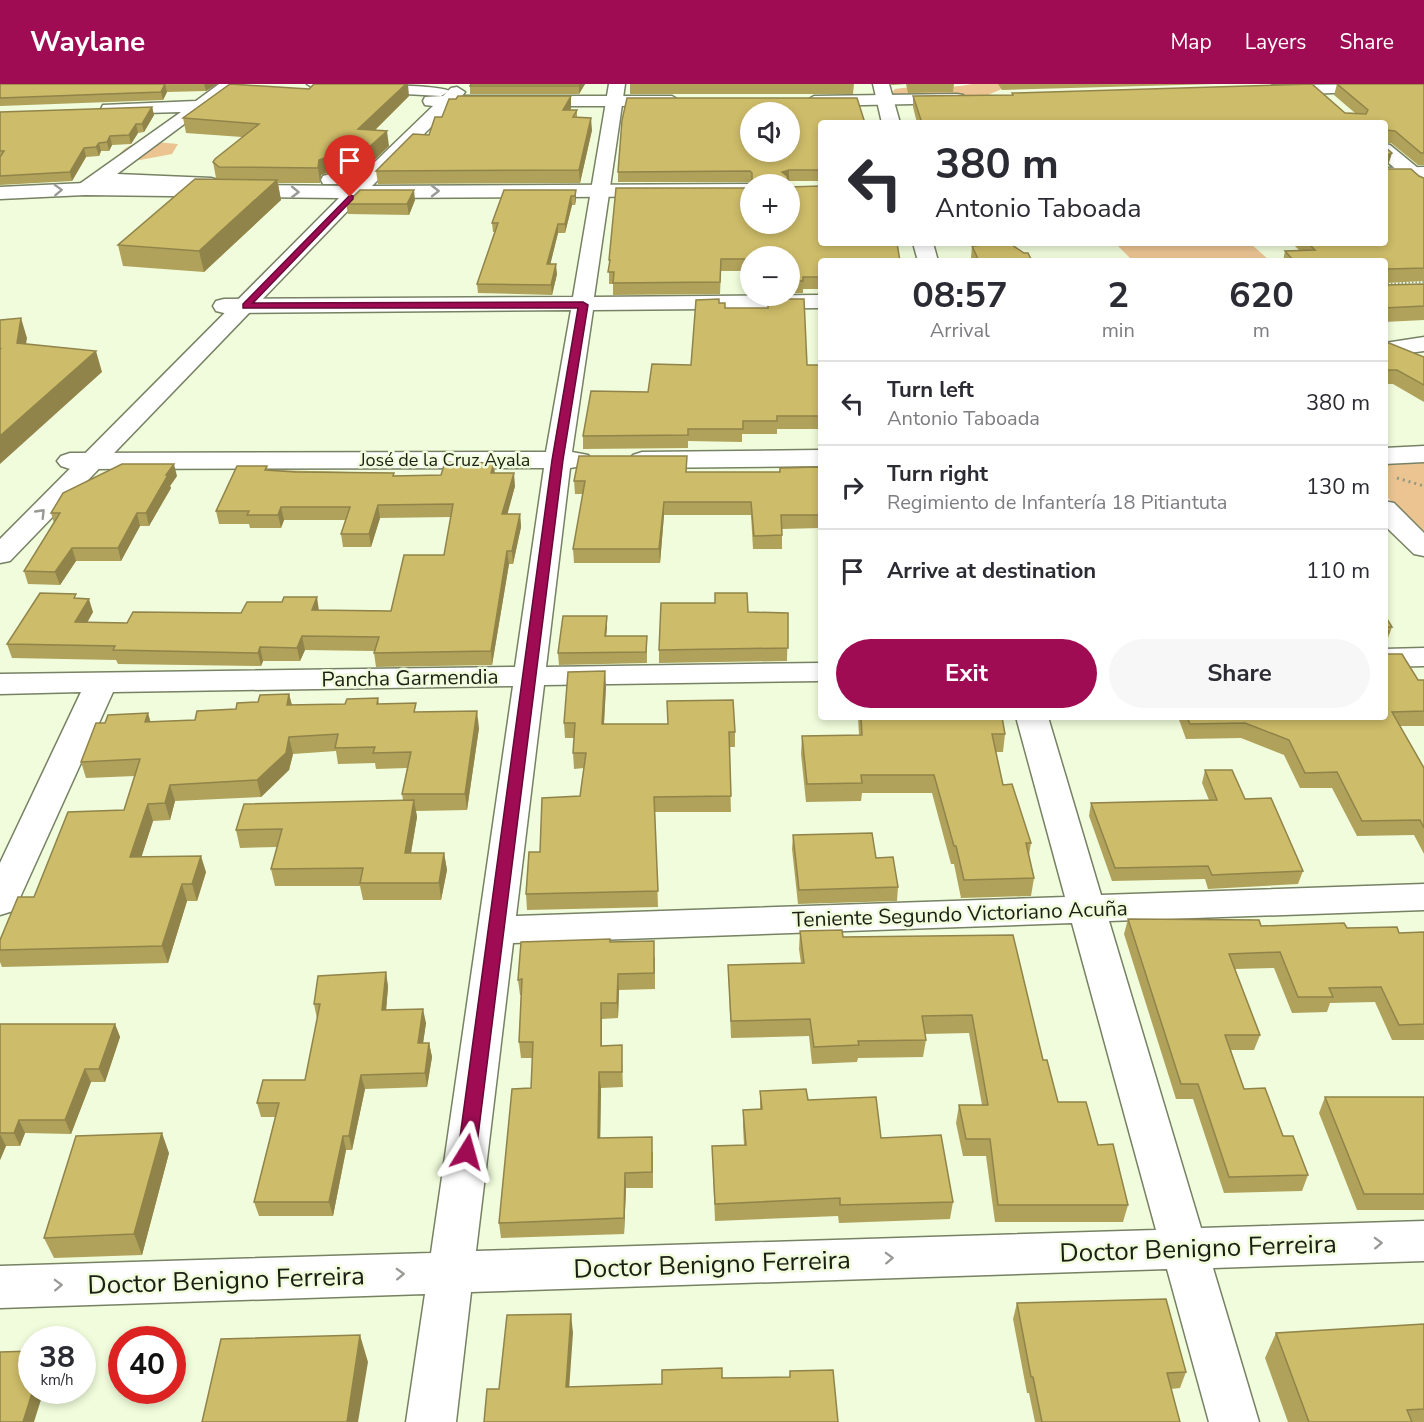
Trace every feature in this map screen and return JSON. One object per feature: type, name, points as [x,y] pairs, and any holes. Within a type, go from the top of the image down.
[{"type":"street","points":[[92,184],[230,84]]},
{"type":"street","points":[[315,84],[442,94],[615,92],[685,101]]},
{"type":"street","points":[[0,555],[81,461],[235,306],[344,186],[442,94],[465,84]]},
{"type":"street","points":[[1257,90],[1311,86],[1424,85]]},
{"type":"street","points":[[1311,86],[1330,102]]},
{"type":"street","points":[[431,1422],[558,460],[615,92]]},
{"type":"street","points":[[802,101],[883,92],[975,99]]},
{"type":"street","points":[[883,92],[890,120]]},
{"type":"street","points":[[94,110],[200,105]]},
{"type":"street","points":[[1388,152],[1420,176]]},
{"type":"street","points":[[1388,174],[1420,176]]},
{"type":"street","points":[[0,193],[92,184],[267,189],[344,186],[740,190]]},
{"type":"street","points":[[141,187],[211,184]]},
{"type":"street","points":[[235,306],[818,303]]},
{"type":"street","points":[[1389,347],[1424,344]]},
{"type":"street","points":[[1389,347],[1424,363]]},
{"type":"street","points":[[1389,467],[1424,454]]},
{"type":"street","name":"José de la Cruz Ayala","points":[[81,461],[818,459]]},
{"type":"street","points":[[0,530],[81,461]]},
{"type":"street","points":[[1388,513],[1424,548]]},
{"type":"street","points":[[1388,658],[1424,657]]},
{"type":"street","name":"Pancha Garmendia","points":[[0,684],[818,672]]},
{"type":"street","points":[[0,902],[102,682]]},
{"type":"street","points":[[1033,720],[1234,1422]]},
{"type":"street","name":"Teniente Segundo Victoriano Acuña","points":[[497,930],[1424,897]]},
{"type":"street","name":"Doctor Benigno Ferreira","points":[[0,1287],[1424,1241]]},
{"type":"path","points":[[1388,284],[1424,282]]},
{"type":"path","points":[[1389,467],[1424,486]]},
{"type":"shaded area","points":[[1005,84],[1002,89],[983,97],[885,101],[895,89]]},
{"type":"shaded area","points":[[156,142],[178,144],[172,154],[140,160],[117,158],[129,146]]},
{"type":"shaded area","points":[[1118,246],[1253,246],[1267,258],[1130,258]]},
{"type":"shaded area","points":[[1424,463],[1424,534],[1388,498],[1388,465]]},
{"type":"building","points":[[0,84],[165,84],[161,92],[0,98]]},
{"type":"building","points":[[230,84],[309,89],[314,84],[406,84],[358,129],[387,131],[356,159],[327,157],[319,160],[318,168],[219,167],[213,162],[259,124],[183,118]]},
{"type":"building","points":[[471,84],[580,84],[579,86],[470,86]]},
{"type":"building","points":[[1312,84],[1345,113],[1366,114],[1368,110],[1337,84],[1424,84],[1424,153],[1421,153],[1395,131],[1388,130],[1388,120],[921,120],[913,96],[1013,95],[1012,93]]},
{"type":"building","points":[[458,96],[571,96],[563,110],[577,110],[573,117],[591,118],[579,170],[376,171],[413,134],[429,135],[435,117],[442,117],[449,99],[456,99]]},
{"type":"building","points":[[627,98],[857,98],[864,120],[818,120],[818,170],[789,170],[782,172],[784,174],[752,174],[750,171],[618,172],[622,120]]},
{"type":"building","points":[[152,107],[142,124],[136,124],[129,135],[110,136],[107,142],[99,143],[96,147],[84,148],[70,172],[0,176],[0,157],[4,151],[0,151],[0,112]]},
{"type":"building","points":[[1388,169],[1411,169],[1424,178],[1424,268],[1388,269],[1388,258],[1291,258],[1285,251],[1315,250],[1311,246],[1388,246]]},
{"type":"building","points":[[195,179],[277,180],[199,251],[118,245]]},
{"type":"building","points":[[818,186],[818,246],[898,246],[900,258],[818,258],[818,277],[803,277],[803,281],[800,281],[800,246],[740,246],[740,259],[721,259],[720,282],[613,283],[614,272],[608,272],[616,188],[740,188],[740,234],[800,234],[800,187]]},
{"type":"building","points":[[360,190],[414,190],[407,204],[346,204]]},
{"type":"building","points":[[504,190],[576,190],[575,196],[571,196],[565,224],[558,224],[547,264],[556,264],[551,285],[477,284],[498,223],[492,223]]},
{"type":"building","points":[[972,246],[1014,246],[1028,253],[1030,258],[978,258]]},
{"type":"building","points":[[1424,284],[1424,306],[1388,308],[1388,285]]},
{"type":"building","points":[[719,299],[719,303],[725,303],[725,308],[768,308],[768,306],[800,306],[800,299],[804,299],[807,365],[818,365],[818,416],[777,416],[777,421],[743,421],[743,429],[688,429],[688,435],[583,436],[591,391],[648,392],[652,364],[691,365],[696,300]]},
{"type":"building","points":[[21,318],[17,343],[96,351],[0,436],[0,320]]},
{"type":"building","points":[[1388,343],[1424,357],[1424,385],[1397,370],[1388,370]]},
{"type":"building","points":[[579,456],[687,456],[686,472],[780,472],[780,468],[818,467],[818,515],[781,515],[782,535],[754,536],[751,502],[664,502],[659,549],[573,549],[585,481],[574,481]]},
{"type":"building","points":[[445,462],[494,463],[491,473],[514,473],[502,514],[520,514],[512,551],[507,551],[491,651],[374,653],[379,637],[302,636],[297,648],[260,647],[258,653],[113,650],[115,646],[7,644],[40,593],[76,594],[74,598],[89,599],[75,622],[127,623],[133,612],[241,613],[247,602],[282,602],[284,597],[317,597],[312,610],[391,611],[404,555],[444,555],[453,504],[378,505],[369,534],[341,534],[350,507],[281,507],[278,515],[247,515],[249,511],[216,511],[237,466],[267,466],[265,470],[296,472],[394,473],[393,476],[441,475]]},
{"type":"building","points":[[122,464],[174,464],[146,513],[137,513],[118,548],[72,548],[55,572],[24,571],[60,513],[51,513],[63,493]]},
{"type":"building","points":[[715,593],[747,593],[748,612],[788,613],[788,648],[659,650],[661,603],[715,603]]},
{"type":"building","points":[[563,616],[607,616],[605,636],[647,636],[646,652],[558,653]]},
{"type":"building","points":[[1388,654],[1402,654],[1418,680],[1424,680],[1424,711],[1392,712],[1424,768],[1424,828],[1420,820],[1362,821],[1337,772],[1305,773],[1289,740],[1245,723],[1190,724],[1188,720],[1388,720]]},
{"type":"building","points":[[605,671],[602,724],[668,724],[667,701],[733,700],[735,732],[729,732],[731,796],[654,797],[658,891],[526,894],[529,852],[540,852],[542,798],[580,796],[586,753],[573,753],[575,723],[564,723],[568,672]]},
{"type":"building","points":[[289,694],[287,705],[345,704],[347,699],[378,698],[377,704],[416,703],[414,712],[477,711],[465,794],[402,794],[411,752],[373,753],[375,747],[335,748],[338,734],[289,737],[286,753],[257,780],[170,785],[165,803],[148,804],[130,857],[201,856],[192,884],[182,884],[162,946],[0,950],[0,940],[18,897],[34,897],[68,812],[124,810],[140,759],[81,762],[96,723],[105,723],[108,715],[148,713],[145,722],[195,720],[197,711],[236,709],[237,703],[258,702],[260,695]]},
{"type":"building","points":[[861,720],[1003,720],[1005,734],[992,734],[1003,785],[1012,784],[1031,843],[1026,843],[1034,878],[964,880],[934,775],[861,775],[862,783],[807,784],[802,736],[862,735]]},
{"type":"building","points":[[1205,770],[1232,770],[1245,799],[1271,798],[1303,871],[1212,875],[1208,866],[1115,868],[1091,803],[1217,800]]},
{"type":"building","points":[[414,800],[405,853],[444,853],[439,883],[360,883],[363,868],[271,869],[282,829],[236,830],[244,804]]},
{"type":"building","points":[[872,833],[876,858],[893,857],[898,887],[799,890],[793,835]]},
{"type":"building","points":[[1128,919],[1259,920],[1261,926],[1344,923],[1347,928],[1397,927],[1399,933],[1424,932],[1424,1024],[1399,1025],[1381,987],[1329,988],[1333,997],[1298,997],[1280,952],[1229,954],[1260,1035],[1225,1035],[1244,1089],[1265,1088],[1283,1136],[1293,1136],[1308,1175],[1229,1177],[1198,1084],[1181,1084]]},
{"type":"building","points":[[842,930],[843,937],[1013,935],[1043,1060],[1047,1060],[1058,1102],[1086,1102],[1098,1145],[1113,1144],[1128,1205],[998,1205],[990,1139],[966,1139],[959,1105],[988,1105],[972,1015],[922,1016],[926,1040],[858,1041],[859,1045],[814,1047],[810,1019],[731,1021],[728,965],[804,963],[800,931]]},
{"type":"building","points":[[610,939],[610,942],[654,941],[654,973],[618,974],[617,1003],[601,1003],[601,1046],[622,1045],[622,1072],[599,1072],[598,1138],[652,1137],[652,1172],[625,1173],[624,1218],[499,1223],[512,1089],[531,1088],[533,1042],[519,1042],[522,979],[518,980],[521,942]]},
{"type":"building","points":[[386,972],[382,1010],[423,1009],[418,1043],[429,1043],[425,1073],[361,1075],[349,1136],[343,1136],[329,1202],[254,1202],[279,1103],[257,1103],[263,1080],[305,1080],[320,1004],[314,1004],[318,976]]},
{"type":"building","points":[[0,1024],[115,1024],[99,1069],[85,1069],[65,1120],[19,1120],[14,1133],[0,1133]]},
{"type":"building","points":[[806,1089],[808,1100],[876,1097],[881,1138],[941,1135],[953,1202],[840,1205],[840,1198],[715,1204],[712,1146],[746,1145],[743,1110],[762,1109],[760,1091]]},
{"type":"building","points":[[1325,1097],[1424,1097],[1424,1194],[1364,1194]]},
{"type":"building","points":[[162,1133],[134,1234],[44,1238],[76,1136]]},
{"type":"building","points":[[1166,1299],[1186,1372],[1167,1373],[1180,1422],[1042,1422],[1017,1303]]},
{"type":"building","points":[[571,1314],[566,1387],[662,1384],[662,1370],[722,1368],[722,1378],[790,1377],[790,1371],[833,1370],[838,1422],[484,1422],[487,1389],[499,1389],[507,1315]]},
{"type":"building","points":[[1424,1324],[1424,1409],[1407,1410],[1412,1422],[1309,1422],[1276,1333]]},
{"type":"building","points":[[360,1335],[347,1422],[202,1422],[221,1339]]},
{"type":"building","points":[[18,1351],[18,1404],[29,1404],[23,1422],[0,1422],[0,1352]]},
{"type":"route","points":[[350,197],[246,306],[583,305],[558,460],[467,1152]]}]
